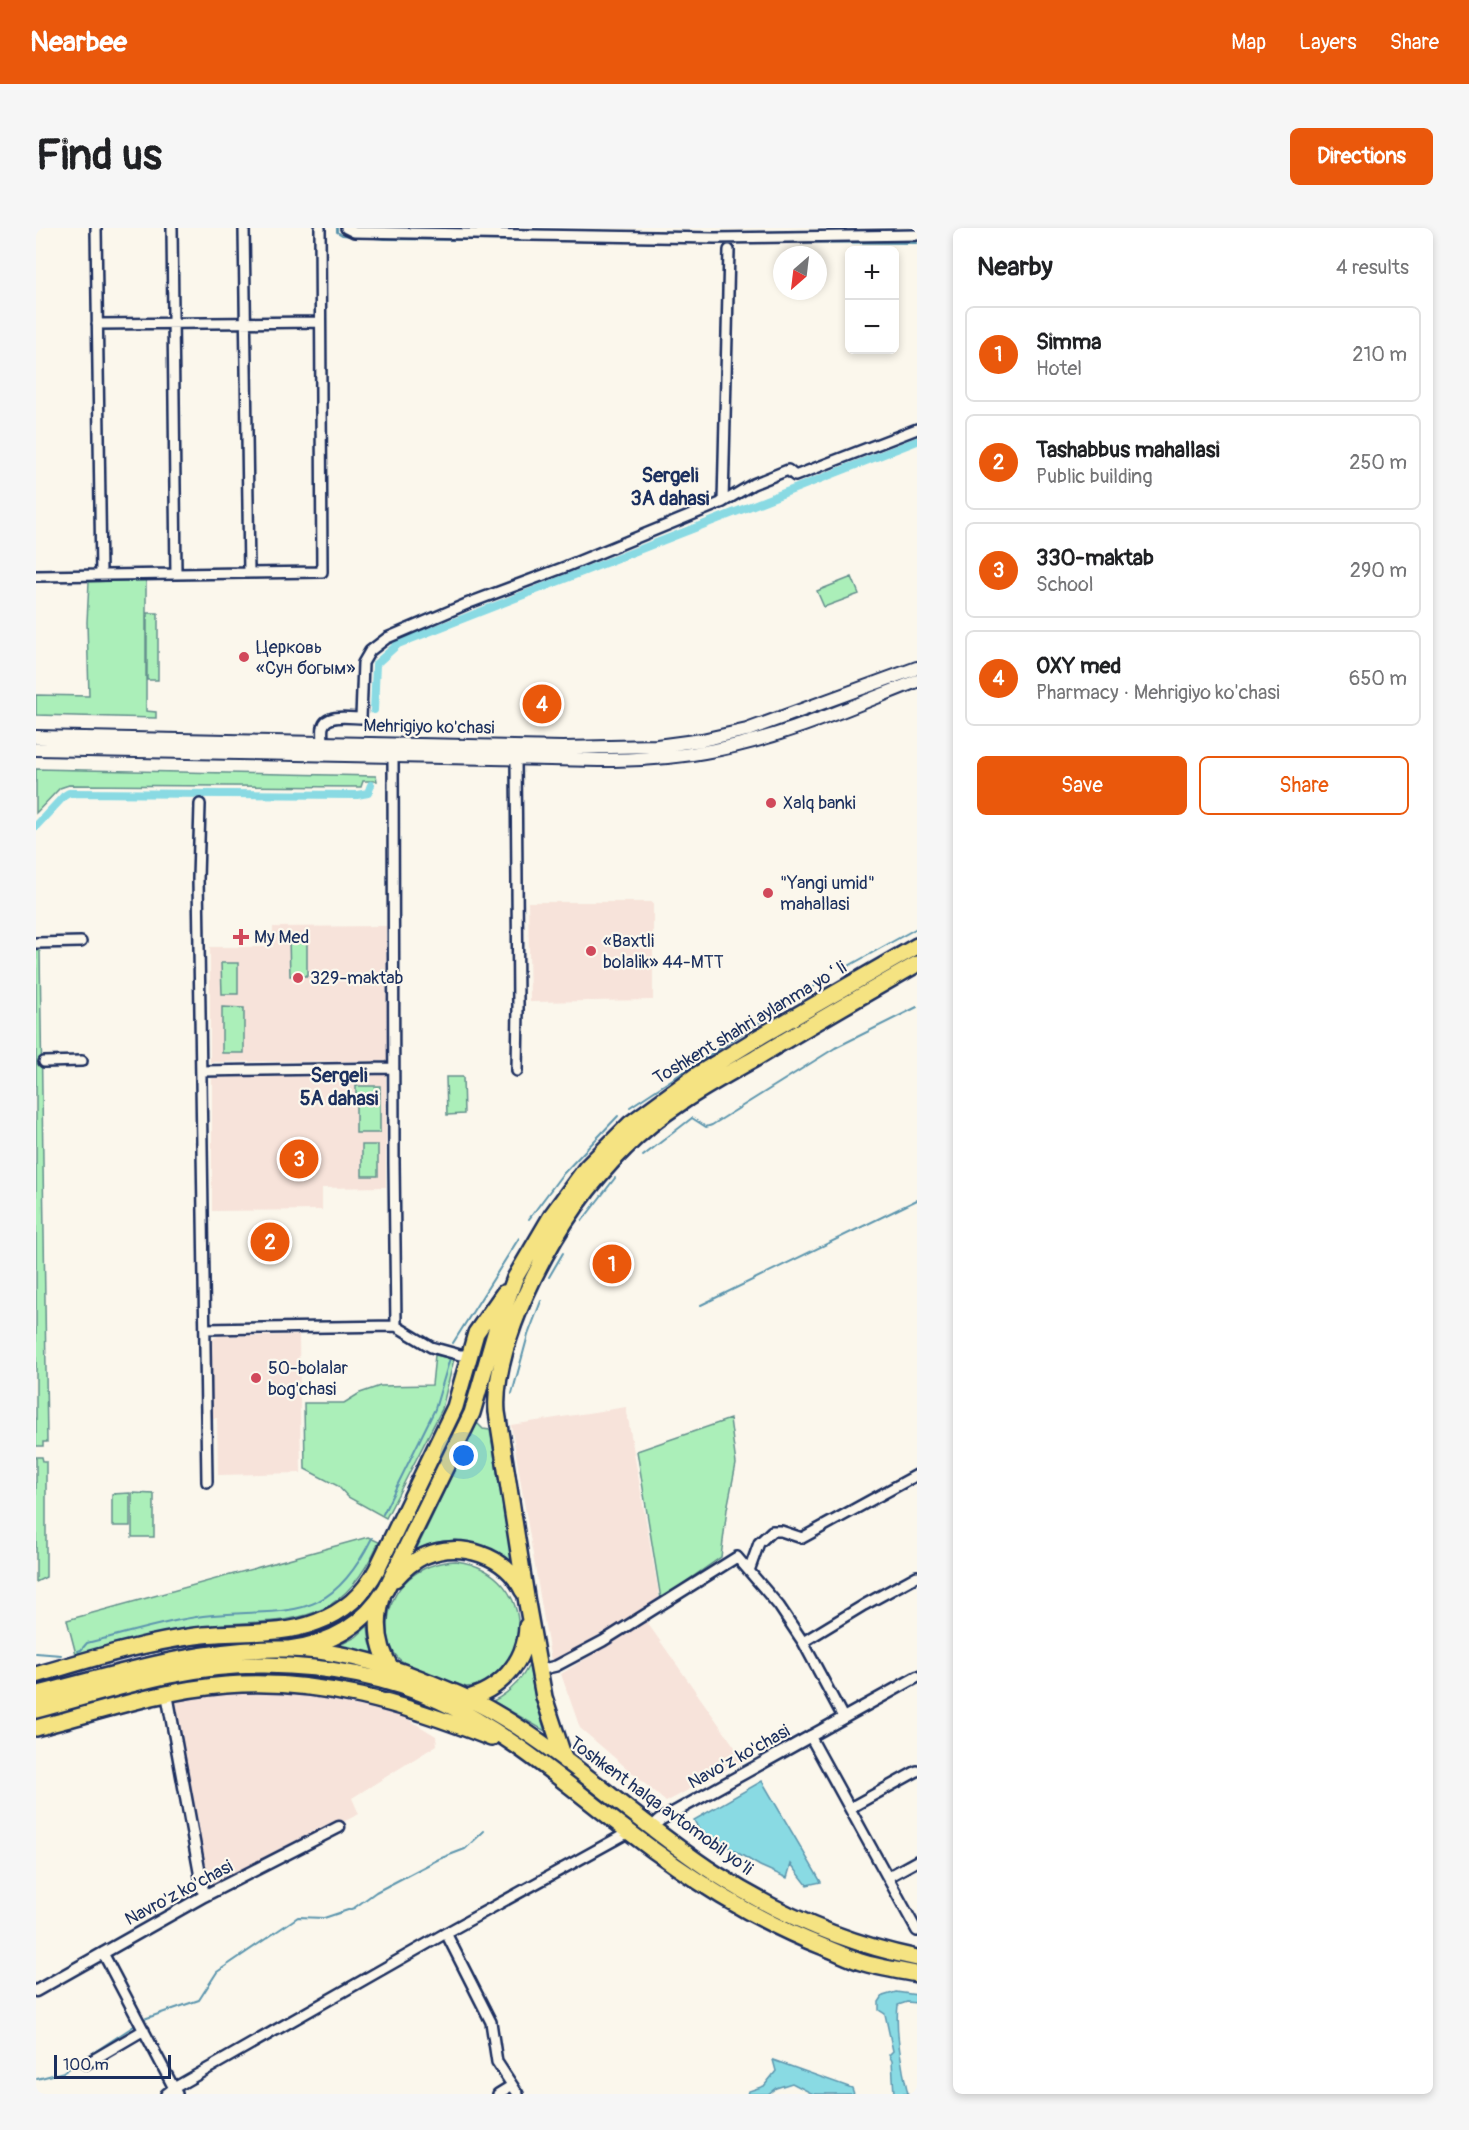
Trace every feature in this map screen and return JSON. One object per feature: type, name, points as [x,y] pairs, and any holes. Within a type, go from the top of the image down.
[{"type":"highway","name":"Toshkent shahri aylanma yoʻli","points":[[405,1687],[390,1666],[382,1649],[378,1626],[379,1611],[386,1589],[475,1407],[496,1330],[515,1278],[567,1193],[606,1147],[630,1124],[670,1094],[761,1036],[917,946]]},
{"type":"highway","name":"Toshkent shahri aylanma yoʻli","points":[[566,1761],[544,1697],[497,1412],[499,1381],[524,1300],[548,1252],[579,1200],[625,1148],[656,1121],[700,1091],[917,964]]},
{"type":"highway","points":[[844,988],[843,998],[851,1002]]},
{"type":"highway","points":[[761,1036],[769,1041],[769,1050]]},
{"type":"highway","points":[[37,1674],[124,1650],[193,1636],[298,1628],[327,1618],[351,1603],[364,1589],[377,1569],[451,1417],[480,1326],[515,1278]]},
{"type":"highway","points":[[475,1407],[478,1415],[484,1420],[492,1418],[497,1412]]},
{"type":"highway","name":"Toshkent shahri aylanma yoʻli","points":[[289,1649],[316,1644],[346,1631],[369,1612],[405,1569],[422,1557],[443,1550],[464,1550],[489,1557],[507,1568],[520,1585],[527,1603],[527,1635],[517,1662],[507,1676],[493,1687],[467,1698],[440,1701]]},
{"type":"highway","points":[[36,1695],[161,1662],[222,1652],[289,1649]]},
{"type":"highway","name":"Toshkent halqa avtomobil yo'li","points":[[289,1649],[328,1653],[390,1666],[467,1698],[517,1726],[566,1761],[651,1828],[757,1899],[853,1942],[917,1958]]},
{"type":"highway","points":[[124,1650],[161,1662]]},
{"type":"highway","name":"Toshkent halqa avtomobil yo'li","points":[[36,1710],[164,1675],[235,1666],[315,1668],[354,1674],[405,1687],[440,1701],[504,1737],[629,1832],[703,1885],[748,1912],[848,1958],[917,1974]]},
{"type":"highway","points":[[36,1728],[167,1694],[205,1687],[246,1684],[303,1686],[390,1703],[458,1725],[494,1739],[542,1764]]},
{"type":"highway","points":[[877,1966],[882,1950]]},
{"type":"main road","name":"Mehrigiyo ko'chasi","points":[[36,749],[393,750],[605,748],[681,744],[723,736],[772,722],[917,668]]},
{"type":"main road","name":"Mehrigiyo ko'chasi","points":[[36,737],[323,742],[393,750],[516,758],[627,760],[704,752],[774,735],[917,681]]},
{"type":"street","points":[[96,228],[101,575]]},
{"type":"street","points":[[172,228],[176,574]]},
{"type":"street","points":[[244,228],[249,573]]},
{"type":"street","points":[[36,576],[322,572],[320,228]]},
{"type":"street","points":[[346,228],[354,232],[917,235]]},
{"type":"street","points":[[723,502],[729,250]]},
{"type":"street","points":[[97,324],[319,322]]},
{"type":"street","points":[[323,742],[325,722],[332,718],[361,718],[363,663],[370,651],[387,638],[723,502],[753,484],[788,470],[795,476],[917,429]]},
{"type":"street","points":[[393,750],[396,1326]]},
{"type":"street","points":[[516,758],[517,1071]]},
{"type":"street","points":[[200,804],[198,879],[207,1482]]},
{"type":"street","points":[[36,943],[81,942]]},
{"type":"street","points":[[44,1062],[82,1061]]},
{"type":"street","points":[[201,1071],[393,1068]]},
{"type":"street","points":[[205,1329],[396,1326],[431,1347],[460,1355],[469,1355]]},
{"type":"street","points":[[749,1571],[759,1543],[772,1531],[781,1531],[802,1538],[917,1475]]},
{"type":"street","points":[[540,1670],[556,1666],[603,1641],[737,1557],[779,1606],[803,1642],[843,1717]]},
{"type":"street","points":[[803,1642],[917,1576]]},
{"type":"street","name":"Navo'z ko'chasi","points":[[651,1828],[660,1820],[917,1677]]},
{"type":"street","points":[[167,1694],[204,1896]]},
{"type":"street","points":[[810,1736],[917,1931]]},
{"type":"street","points":[[850,1808],[917,1772]]},
{"type":"street","name":"Navro'z ko'chasi","points":[[36,1991],[204,1896],[339,1827]]},
{"type":"street","points":[[103,1953],[144,2030],[173,2092],[446,1933],[629,1832]]},
{"type":"street","points":[[888,1877],[917,1861]]},
{"type":"street","points":[[446,1933],[491,2022],[497,2062],[514,2090],[498,2094]]},
{"type":"street","points":[[86,2064],[144,2030]]},
{"type":"shaded area","name":"«Baxtli bolalik» 44-MTT","points":[[528,902],[653,902],[653,1000],[530,1002]]},
{"type":"shaded area","name":"329-maktab","points":[[386,926],[387,1061],[210,1062],[210,947],[273,947],[273,927]]},
{"type":"shaded area","points":[[386,1075],[386,1187],[322,1188],[322,1210],[212,1211],[212,1078]]},
{"type":"shaded area","name":"50-bolalar bog'chasi","points":[[299,1335],[301,1473],[218,1475],[217,1418],[212,1418],[211,1340],[218,1336]]},
{"type":"shaded area","points":[[626,1407],[660,1600],[551,1661],[511,1425]]},
{"type":"shaded area","points":[[646,1621],[744,1760],[666,1802],[580,1728],[561,1674]]},
{"type":"shaded area","points":[[238,1692],[316,1696],[403,1716],[436,1736],[437,1745],[352,1798],[359,1814],[208,1890],[197,1815],[186,1789],[170,1702]]},
{"type":"green space","points":[[852,577],[859,594],[824,607],[817,591]]},
{"type":"green space","points":[[146,580],[146,711],[156,712],[156,718],[36,715],[36,695],[89,696],[87,622],[89,582]]},
{"type":"green space","points":[[147,613],[158,613],[158,680],[147,680]]},
{"type":"green space","points":[[36,769],[376,776],[377,781],[363,781],[361,787],[69,785],[60,788],[36,813]]},
{"type":"green space","points":[[289,939],[307,939],[307,976],[290,976]]},
{"type":"green space","points":[[36,948],[40,952],[47,1442],[43,1442],[43,1446],[36,1446]]},
{"type":"green space","points":[[221,963],[238,963],[238,994],[222,994]]},
{"type":"green space","points":[[222,1007],[244,1008],[244,1053],[222,1053]]},
{"type":"green space","points":[[446,1077],[463,1077],[464,1114],[447,1115]]},
{"type":"green space","points":[[356,1086],[380,1086],[380,1133],[356,1133]]},
{"type":"green space","points":[[362,1145],[378,1145],[378,1176],[362,1176]]},
{"type":"green space","points":[[492,1316],[465,1413],[380,1585],[364,1605],[347,1620],[330,1629],[293,1639],[208,1643],[153,1653],[146,1649],[223,1638],[352,1608],[475,1347]]},
{"type":"green space","points":[[435,1355],[454,1359],[442,1409],[386,1518],[348,1497],[338,1486],[305,1469],[304,1403],[344,1403],[360,1393],[380,1386],[432,1385]]},
{"type":"green space","points":[[730,1419],[736,1464],[721,1557],[661,1599],[637,1451]]},
{"type":"green space","points":[[477,1423],[483,1429],[490,1430],[513,1565],[491,1550],[467,1542],[442,1541],[416,1550]]},
{"type":"green space","points":[[36,1457],[42,1457],[43,1461],[46,1461],[46,1577],[36,1582]]},
{"type":"green space","points":[[130,1493],[130,1526],[112,1526],[112,1494]]},
{"type":"green space","points":[[132,1493],[154,1494],[154,1537],[132,1537]]},
{"type":"green space","points":[[368,1537],[379,1542],[363,1571],[346,1592],[329,1606],[288,1619],[174,1631],[76,1654],[67,1620]]},
{"type":"green space","points":[[456,1561],[484,1570],[504,1586],[515,1606],[518,1628],[515,1650],[505,1669],[488,1682],[466,1687],[403,1662],[392,1650],[388,1633],[390,1610],[394,1598],[409,1578],[430,1566]]},
{"type":"green space","points":[[368,1626],[370,1642],[375,1655],[336,1647],[356,1637]]},
{"type":"green space","points":[[529,1665],[536,1702],[545,1731],[493,1701],[514,1686]]},
{"type":"green space","points":[[261,1674],[316,1678],[372,1688],[455,1719],[283,1679],[36,1724],[36,1719],[174,1682],[217,1676]]},
{"type":"water","points":[[762,1781],[821,1882],[807,1885],[791,1864],[787,1878],[760,1866],[699,1830],[694,1820]]},
{"type":"water","points":[[896,1992],[917,1995],[917,2003],[907,2002],[898,2005],[897,2026],[908,2094],[894,2094],[892,2061],[889,2055],[893,2051],[885,2014],[879,2010],[879,2002],[883,1996]]},
{"type":"water","points":[[773,2060],[852,2088],[854,2094],[813,2094],[792,2083],[776,2088],[768,2094],[748,2094],[749,2091],[764,2086],[776,2071]]},
{"type":"waterway","points":[[337,228],[337,232],[342,235],[385,239],[671,242]]},
{"type":"waterway","points":[[740,242],[917,243]]},
{"type":"waterway","points":[[374,710],[376,664],[398,644],[917,441]]},
{"type":"waterway","points":[[36,826],[69,793],[357,795],[368,793],[371,785]]},
{"type":"waterway","points":[[843,969],[917,928]]},
{"type":"waterway","points":[[630,1107],[830,976]]},
{"type":"waterway","points":[[643,1156],[692,1118],[706,1127],[712,1125],[835,1048],[917,1007]]},
{"type":"waterway","points":[[529,1219],[561,1176],[618,1116]]},
{"type":"waterway","points":[[582,1221],[615,1178]]},
{"type":"waterway","points":[[701,1305],[917,1200]]},
{"type":"waterway","points":[[453,1343],[519,1238]]},
{"type":"waterway","points":[[549,1277],[563,1253]]},
{"type":"waterway","points":[[512,1394],[528,1335],[541,1301]]},
{"type":"waterway","points":[[383,1514],[435,1409],[450,1358]]},
{"type":"waterway","points":[[78,1651],[87,1643],[174,1621],[203,1616],[281,1611],[320,1600],[338,1587],[355,1567],[372,1538]]},
{"type":"waterway","points":[[36,1653],[61,1655]]},
{"type":"waterway","points":[[144,2019],[199,2000],[217,1972],[298,1917],[324,1918],[354,1908],[376,1892],[439,1859],[465,1849],[484,1831]]},
{"type":"waterway","points":[[37,2079],[64,2072],[134,2026]]},
{"type":"place","name":"Церковь «Сун богым»","points":[[244,657]]},
{"type":"place","name":"OXY med","points":[[542,704]]},
{"type":"place","name":"Xalq banki","points":[[771,803]]},
{"type":"place","name":"\"Yangi umid\" mahallasi","points":[[768,893]]},
{"type":"place","name":"My Med","points":[[241,937]]},
{"type":"place","name":"«Baxtli bolalik» 44-MTT","points":[[591,951]]},
{"type":"place","name":"329-maktab","points":[[298,978]]},
{"type":"place","name":"330-maktab","points":[[299,1159]]},
{"type":"place","name":"Tashabbus mahallasi","points":[[270,1242]]},
{"type":"place","name":"Simma","points":[[612,1264]]},
{"type":"place","name":"50-bolalar bog'chasi","points":[[256,1378]]},
{"type":"district","name":"Sergeli 3A dahasi","points":[[670,486]]},
{"type":"district","name":"Sergeli 5A dahasi","points":[[339,1086]]}]
